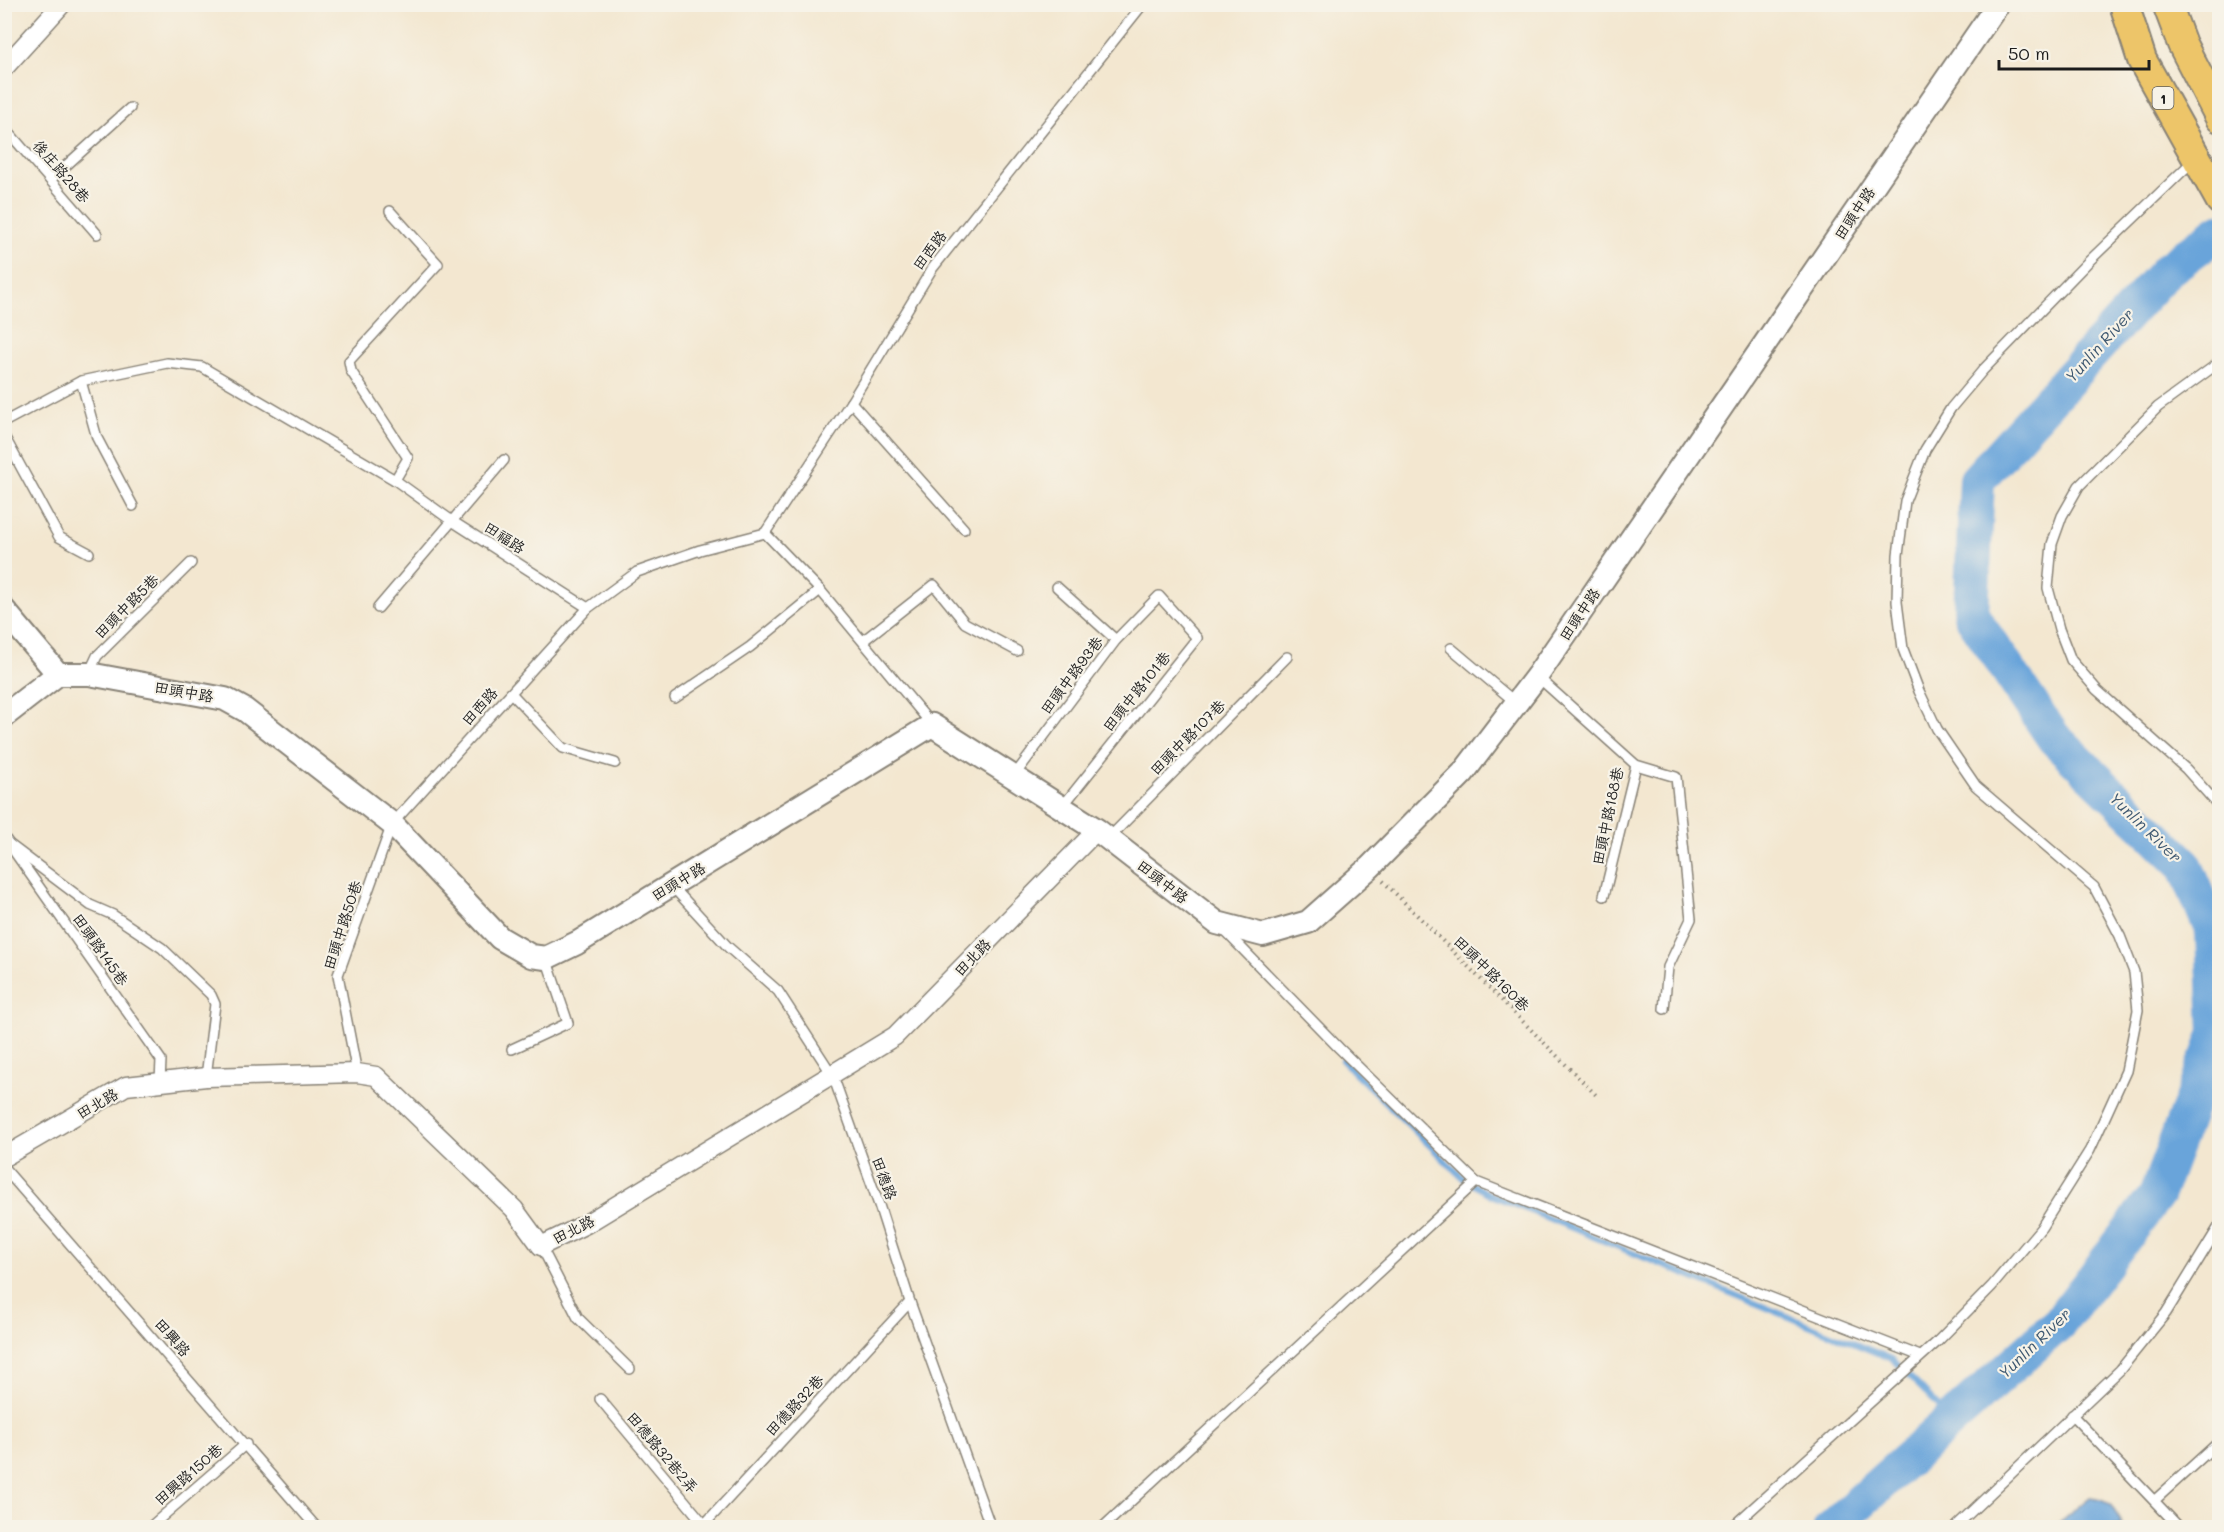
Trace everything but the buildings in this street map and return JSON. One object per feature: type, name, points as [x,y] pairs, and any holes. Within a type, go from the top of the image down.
[{"type":"main road","name":"1","points":[[2124,4],[2142,60],[2216,193]]},
{"type":"main road","points":[[2167,4],[2182,44],[2217,107]]},
{"type":"street","points":[[4,68],[62,4]]},
{"type":"street","name":"田頭中路","points":[[58,674],[89,674],[225,699],[245,710],[392,824],[500,938],[531,957],[546,958],[577,943],[932,725],[1103,834],[1217,923],[1263,935],[1308,922],[1370,867],[1463,773],[1537,676],[1998,4]]},
{"type":"street","points":[[4,610],[58,674],[4,716]]},
{"type":"street","name":"田北路","points":[[4,1157],[126,1086],[206,1077],[357,1073],[376,1076],[514,1209],[541,1245],[586,1224],[896,1036],[1103,834]]},
{"type":"lane","name":"田西路","points":[[765,533],[851,402],[932,269],[1143,4]]},
{"type":"lane","points":[[50,180],[130,108]]},
{"type":"lane","name":"後庄路28巷","points":[[4,127],[97,234]]},
{"type":"lane","points":[[1731,1527],[1937,1342],[1992,1286],[2041,1228],[2090,1150],[2126,1071],[2138,1010],[2134,972],[2120,936],[2094,887],[1976,786],[1937,729],[1919,692],[1903,649],[1897,602],[1898,555],[1905,501],[1925,450],[1951,408],[1983,370],[2087,263],[2196,159]]},
{"type":"lane","points":[[390,211],[438,264],[349,361],[351,371],[408,458],[395,480]]},
{"type":"lane","points":[[2220,362],[2158,407],[2079,486],[2062,516],[2052,544],[2048,588],[2059,629],[2071,660],[2097,690],[2186,769],[2220,807]]},
{"type":"lane","name":"田福路","points":[[4,422],[81,381],[167,363],[202,367],[395,480],[452,521],[588,608]]},
{"type":"lane","points":[[81,381],[97,438],[133,506]]},
{"type":"lane","points":[[851,402],[964,529]]},
{"type":"lane","points":[[4,436],[59,537],[89,553]]},
{"type":"lane","points":[[378,608],[504,459]]},
{"type":"lane","points":[[588,608],[637,572],[700,550],[765,533],[820,590],[932,725]]},
{"type":"lane","name":"田頭中路5巷","points":[[89,674],[97,656],[191,563]]},
{"type":"lane","points":[[863,641],[934,585],[965,623],[1017,651]]},
{"type":"lane","points":[[1057,587],[1116,640]]},
{"type":"lane","points":[[675,698],[750,647],[820,590]]},
{"type":"lane","name":"田頭中路93巷","points":[[1013,777],[1116,640],[1159,596]]},
{"type":"lane","name":"田頭中路101巷","points":[[1062,807],[1197,638],[1159,596]]},
{"type":"lane","name":"田西路","points":[[392,824],[588,608]]},
{"type":"lane","points":[[1451,648],[1515,702]]},
{"type":"lane","name":"田頭中路107巷","points":[[1103,834],[1287,657]]},
{"type":"lane","name":"田頭中路188巷","points":[[1537,676],[1636,765],[1604,896]]},
{"type":"lane","points":[[511,693],[563,748],[615,763]]},
{"type":"lane","points":[[1636,765],[1676,777],[1690,919],[1668,967],[1664,1009]]},
{"type":"lane","name":"田頭中路50巷","points":[[357,1073],[338,975],[392,824]]},
{"type":"lane","points":[[7,841],[90,905],[113,915],[162,948],[211,995],[215,1004],[206,1077]]},
{"type":"lane","name":"田頭路145巷","points":[[7,841],[161,1060],[160,1081]]},
{"type":"lane","name":"田德路","points":[[671,885],[728,947],[778,991],[832,1076],[991,1527]]},
{"type":"lane","points":[[1217,923],[1339,1048],[1476,1182],[1920,1356]]},
{"type":"lane","points":[[512,1049],[568,1023],[546,958]]},
{"type":"lane","name":"田興路","points":[[4,1168],[317,1527]]},
{"type":"lane","points":[[1101,1527],[1476,1182]]},
{"type":"lane","points":[[1954,1527],[2120,1370],[2166,1313],[2220,1225]]},
{"type":"lane","points":[[541,1245],[578,1318],[630,1369]]},
{"type":"lane","name":"田德路32巷","points":[[702,1526],[910,1302]]},
{"type":"lane","name":"田德路32巷2弄","points":[[600,1399],[702,1526]]},
{"type":"lane","points":[[2072,1414],[2180,1527]]},
{"type":"lane","points":[[2155,1500],[2220,1441]]},
{"type":"lane","name":"田興路150巷","points":[[149,1527],[246,1444]]},
{"type":"path","name":"田頭中路160巷","points":[[1370,867],[1596,1095]]},
{"type":"water","points":[[2090,1497],[2108,1503],[2122,1527],[2054,1527]]},
{"type":"waterway","name":"Yunlin River","points":[[1831,1528],[2060,1322],[2156,1196],[2217,1033],[2213,932],[2185,865],[2054,738],[1971,615],[1977,480],[2166,271],[2220,231]]},
{"type":"waterway","points":[[1342,1060],[1465,1180],[1491,1195],[1892,1359],[1952,1419]]}]
